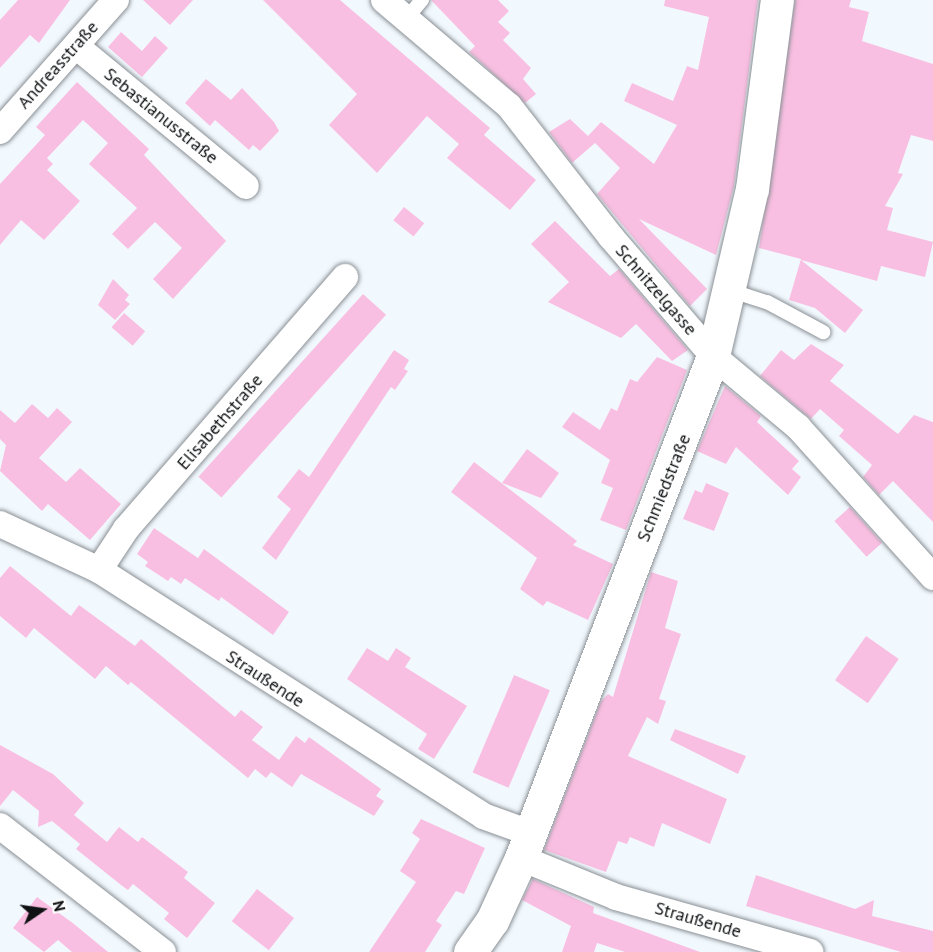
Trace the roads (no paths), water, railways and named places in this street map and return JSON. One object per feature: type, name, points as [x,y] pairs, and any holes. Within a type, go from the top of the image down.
[{"type":"street","name":"Andreasstraße","points":[[0,131],[116,0]]},
{"type":"street","name":"Schnitzelgasse","points":[[384,0],[509,106],[611,237],[713,356],[798,427],[933,577]]},
{"type":"street","name":"Schmiedstraße","points":[[470,952],[492,921],[526,845],[713,356],[752,189],[777,0]]},
{"type":"street","name":"Sebastianusstraße","points":[[76,46],[246,186]]},
{"type":"street","name":"Elisabethstraße","points":[[99,570],[126,530],[345,277]]},
{"type":"street","name":"Straußende","points":[[0,524],[99,570],[526,845],[616,897],[810,952]]},
{"type":"street","points":[[0,826],[162,952]]},
{"type":"lane","points":[[406,19],[422,0]]},
{"type":"lane","points":[[729,290],[767,302],[823,332]]}]
